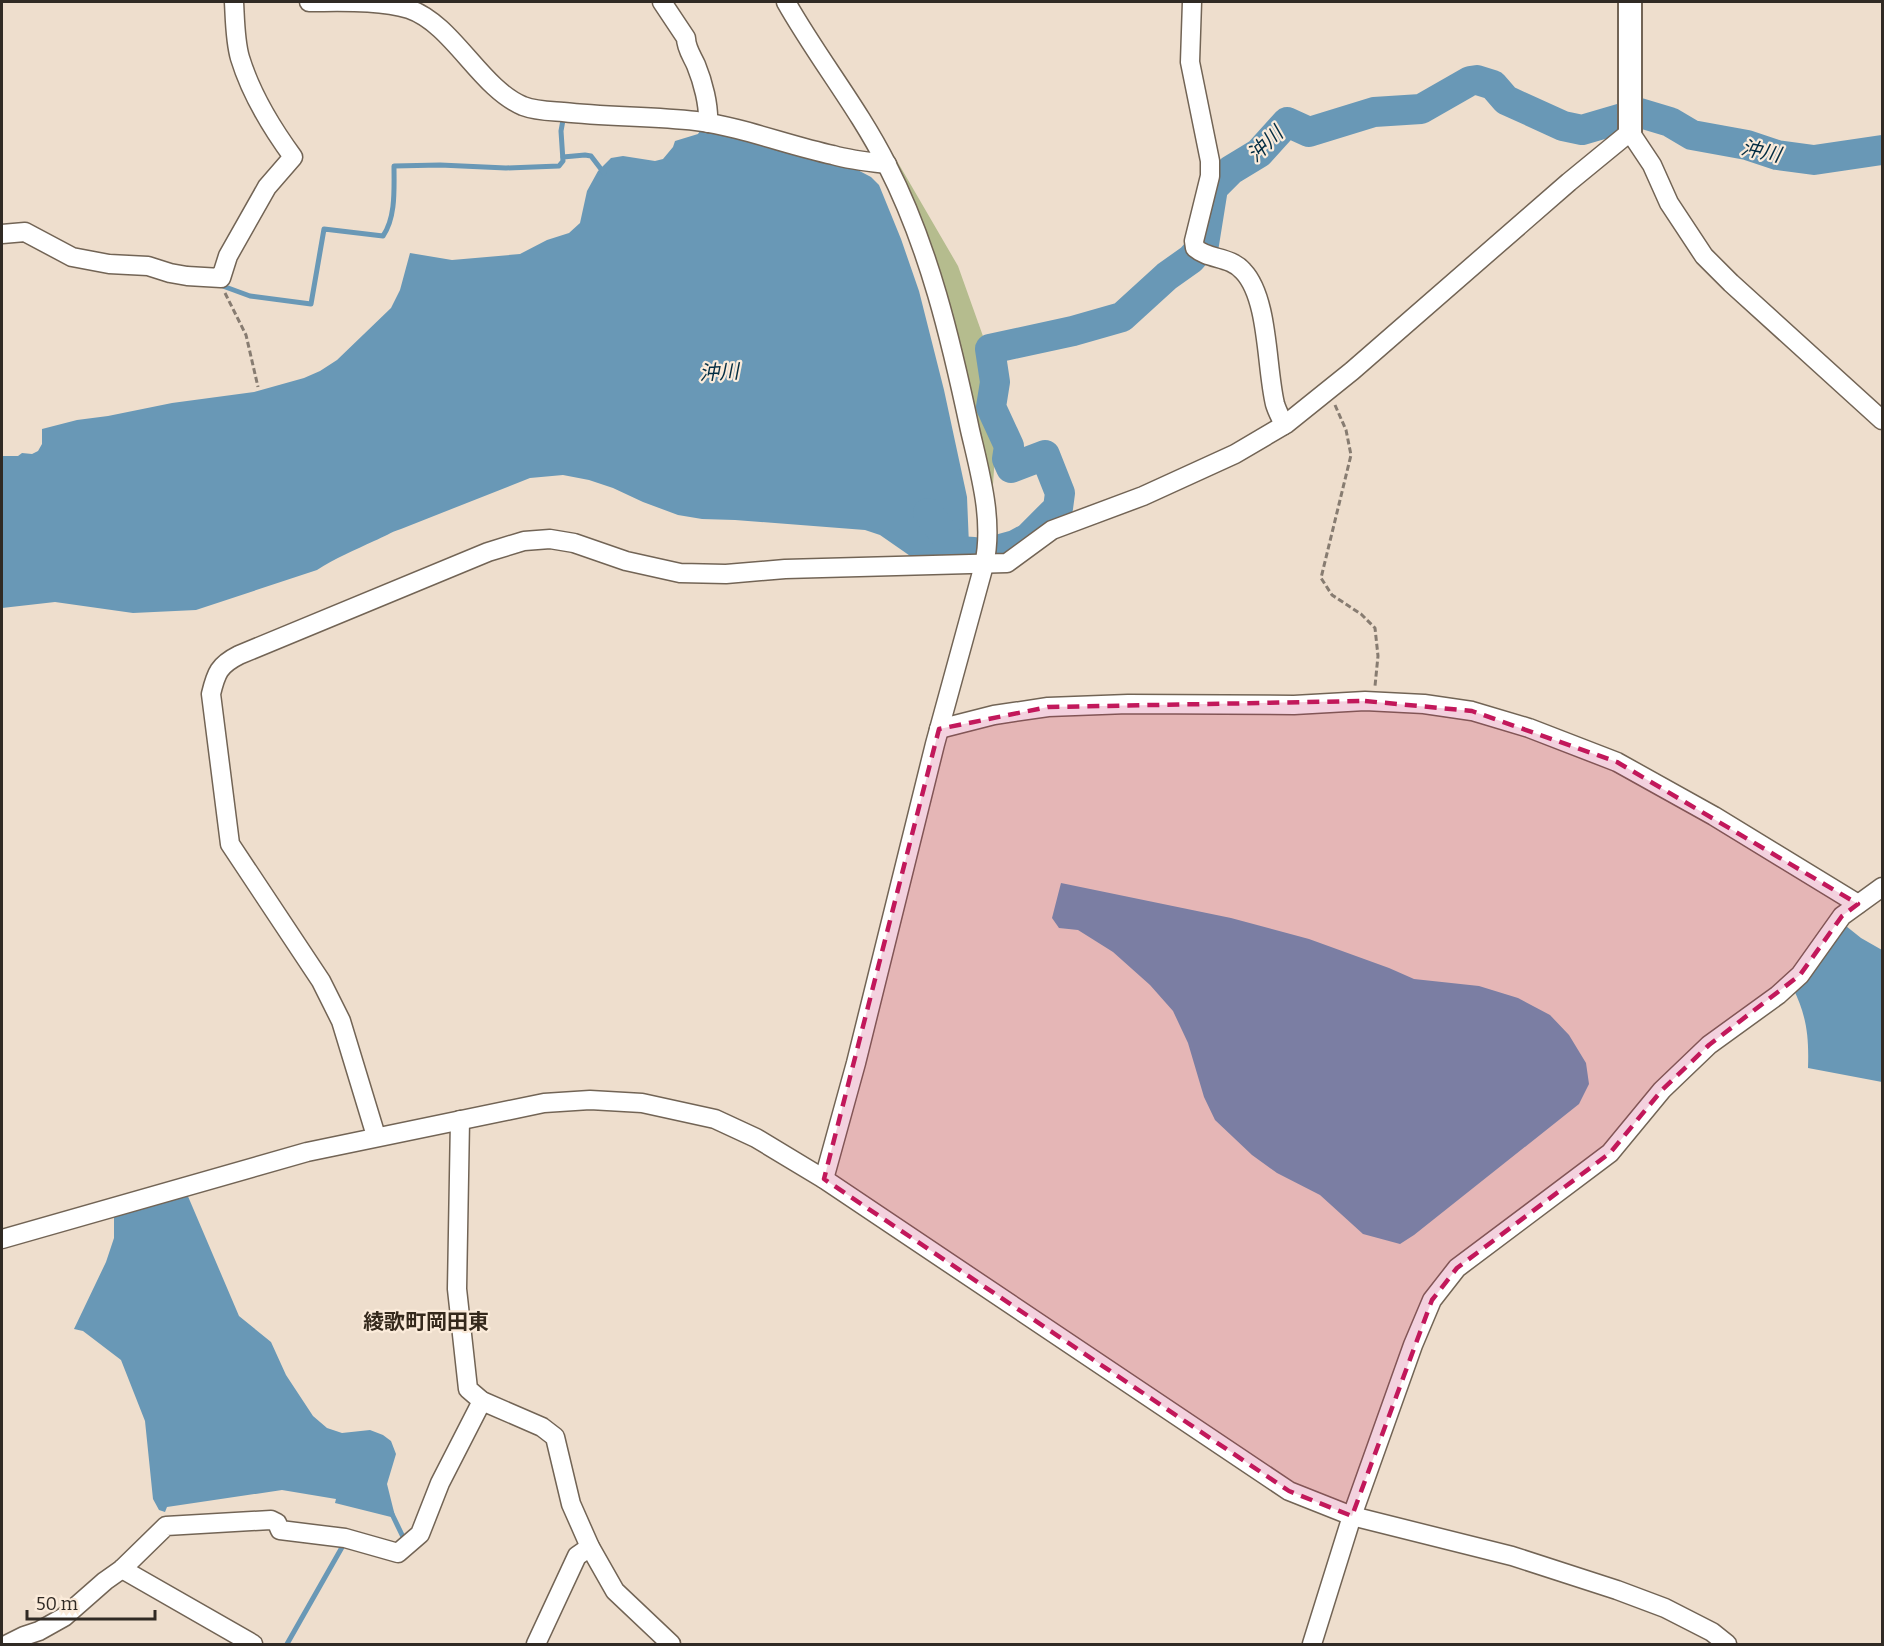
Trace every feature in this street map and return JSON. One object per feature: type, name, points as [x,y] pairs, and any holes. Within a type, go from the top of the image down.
[{"type":"street","points":[[2,234],[24,232],[72,257],[109,264],[148,266],[187,276],[221,278],[228,256],[267,187],[293,157],[271,127],[256,98],[240,57],[234,2]]},
{"type":"street","points":[[309,2],[394,5],[423,15],[434,23],[486,77],[512,100],[524,106],[576,114],[708,123],[834,156],[887,164]]},
{"type":"street","points":[[662,2],[686,38],[686,44],[698,68],[705,96],[708,123]]},
{"type":"street","points":[[786,2],[887,164],[917,233],[938,299],[961,387],[980,474],[988,531],[988,547],[984,565],[939,729],[856,1063],[824,1179]]},
{"type":"street","points":[[1192,2],[1190,62],[1210,161],[1210,176],[1194,241],[1199,252],[1227,259],[1243,271],[1258,293],[1275,405],[1284,425]]},
{"type":"street","points":[[1630,2],[1630,122],[1669,203],[1704,256],[1882,420]]},
{"type":"street","points":[[376,1136],[341,1021],[321,981],[230,844],[212,694],[215,675],[226,662],[477,556],[524,541],[550,539],[574,543],[626,561],[680,573],[726,574],[785,569],[1007,563],[1052,531],[1143,496],[1235,454],[1284,425],[1329,390],[1569,182],[1630,122]]},
{"type":"street","points":[[939,729],[994,715],[1048,707],[1128,704],[1294,705],[1374,702],[1424,704],[1472,711],[1529,728],[1617,762],[1714,816],[1858,904]]},
{"type":"street","points":[[1312,1644],[1352,1516],[1413,1345],[1432,1300],[1457,1268],[1610,1153],[1662,1090],[1709,1045],[1778,995],[1800,975],[1842,916],[1882,887]]},
{"type":"street","points":[[2,1239],[307,1152],[544,1103],[590,1100],[642,1103],[715,1119],[756,1138],[824,1179],[1289,1491],[1352,1516],[1512,1556],[1617,1590],[1665,1608],[1712,1632],[1727,1644]]},
{"type":"street","points":[[459,1120],[457,1289],[468,1389],[482,1401],[542,1427],[555,1437],[571,1504],[590,1548],[615,1592],[671,1644]]},
{"type":"street","points":[[8,1644],[64,1617],[122,1569],[166,1526],[271,1520],[277,1523],[280,1530],[346,1539],[398,1553],[420,1534],[431,1511],[440,1483],[482,1401]]},
{"type":"street","points":[[536,1644],[578,1556],[590,1548]]},
{"type":"street","points":[[122,1569],[253,1644]]},
{"type":"path","points":[[224,288],[246,335],[258,387]]},
{"type":"path","points":[[1329,390],[1346,430],[1351,455],[1322,578],[1332,595],[1361,614],[1375,628],[1378,656],[1374,702]]},
{"type":"highlighted area","points":[[1365,701],[1472,711],[1617,762],[1858,904],[1842,916],[1800,975],[1709,1045],[1662,1090],[1610,1153],[1457,1268],[1432,1300],[1352,1516],[1289,1491],[824,1179],[939,729],[1048,707],[1128,704]]},
{"type":"green space","points":[[890,149],[958,266],[984,339],[992,383],[988,407],[999,434],[991,512],[922,225]]},
{"type":"water","points":[[701,129],[850,166],[871,177],[879,185],[919,291],[944,390],[967,497],[969,545],[947,547],[947,560],[916,560],[880,535],[865,530],[702,519],[678,515],[613,488],[563,475],[530,478],[394,532],[317,570],[196,610],[133,613],[55,602],[2,608],[2,456],[18,456],[22,453],[32,454],[38,451],[42,444],[42,429],[77,420],[172,403],[254,392],[304,378],[320,371],[337,360],[391,308],[400,290],[410,253],[452,260],[520,254],[547,240],[569,233],[580,223],[587,191],[598,171],[611,158],[623,156],[655,161],[663,159],[675,141],[698,134]]},
{"type":"water","points":[[1061,883],[1231,918],[1309,939],[1414,979],[1479,986],[1518,998],[1550,1015],[1569,1035],[1586,1063],[1589,1084],[1579,1104],[1414,1235],[1400,1244],[1363,1234],[1320,1195],[1277,1173],[1252,1155],[1215,1120],[1204,1097],[1188,1043],[1173,1011],[1150,985],[1113,952],[1078,930],[1059,928],[1052,918]]},
{"type":"water","points":[[1841,922],[1861,938],[1882,950],[1882,1082],[1808,1068],[1806,1027],[1793,988]]},
{"type":"water","points":[[187,1194],[239,1316],[271,1342],[286,1375],[313,1416],[327,1428],[342,1433],[370,1430],[391,1441],[396,1454],[387,1484],[395,1516],[391,1517],[335,1503],[336,1499],[282,1490],[167,1507],[165,1512],[159,1510],[153,1499],[145,1421],[121,1360],[83,1331],[74,1329],[106,1262],[114,1238],[114,1215]]},
{"type":"waterway","name":"沖川","points":[[997,550],[1015,545],[1028,538],[1058,508],[1060,493],[1045,455],[1011,468],[1007,459],[1009,446],[991,407],[995,382],[990,349],[1073,331],[1122,317],[1167,276],[1191,259],[1204,244],[1213,188],[1231,170],[1259,153],[1287,122],[1309,132],[1374,112],[1421,109],[1470,81],[1477,80],[1493,85],[1506,100],[1563,126],[1582,130],[1640,113],[1670,122],[1692,135],[1747,145],[1777,155],[1814,160],[1882,150]]},
{"type":"waterway","points":[[220,285],[250,296],[311,304],[324,229],[383,236],[392,212],[394,166],[440,165],[506,168],[559,166],[563,161],[561,131],[563,120]]},
{"type":"waterway","points":[[563,157],[591,156],[604,173]]},
{"type":"waterway","name":"沖川","points":[[928,513],[957,551],[974,552]]},
{"type":"waterway","points":[[391,1512],[404,1539],[401,1541]]},
{"type":"waterway","points":[[287,1644],[345,1542]]},
{"type":"district","name":"綾歌町岡田東","points":[[426,1322]]}]
